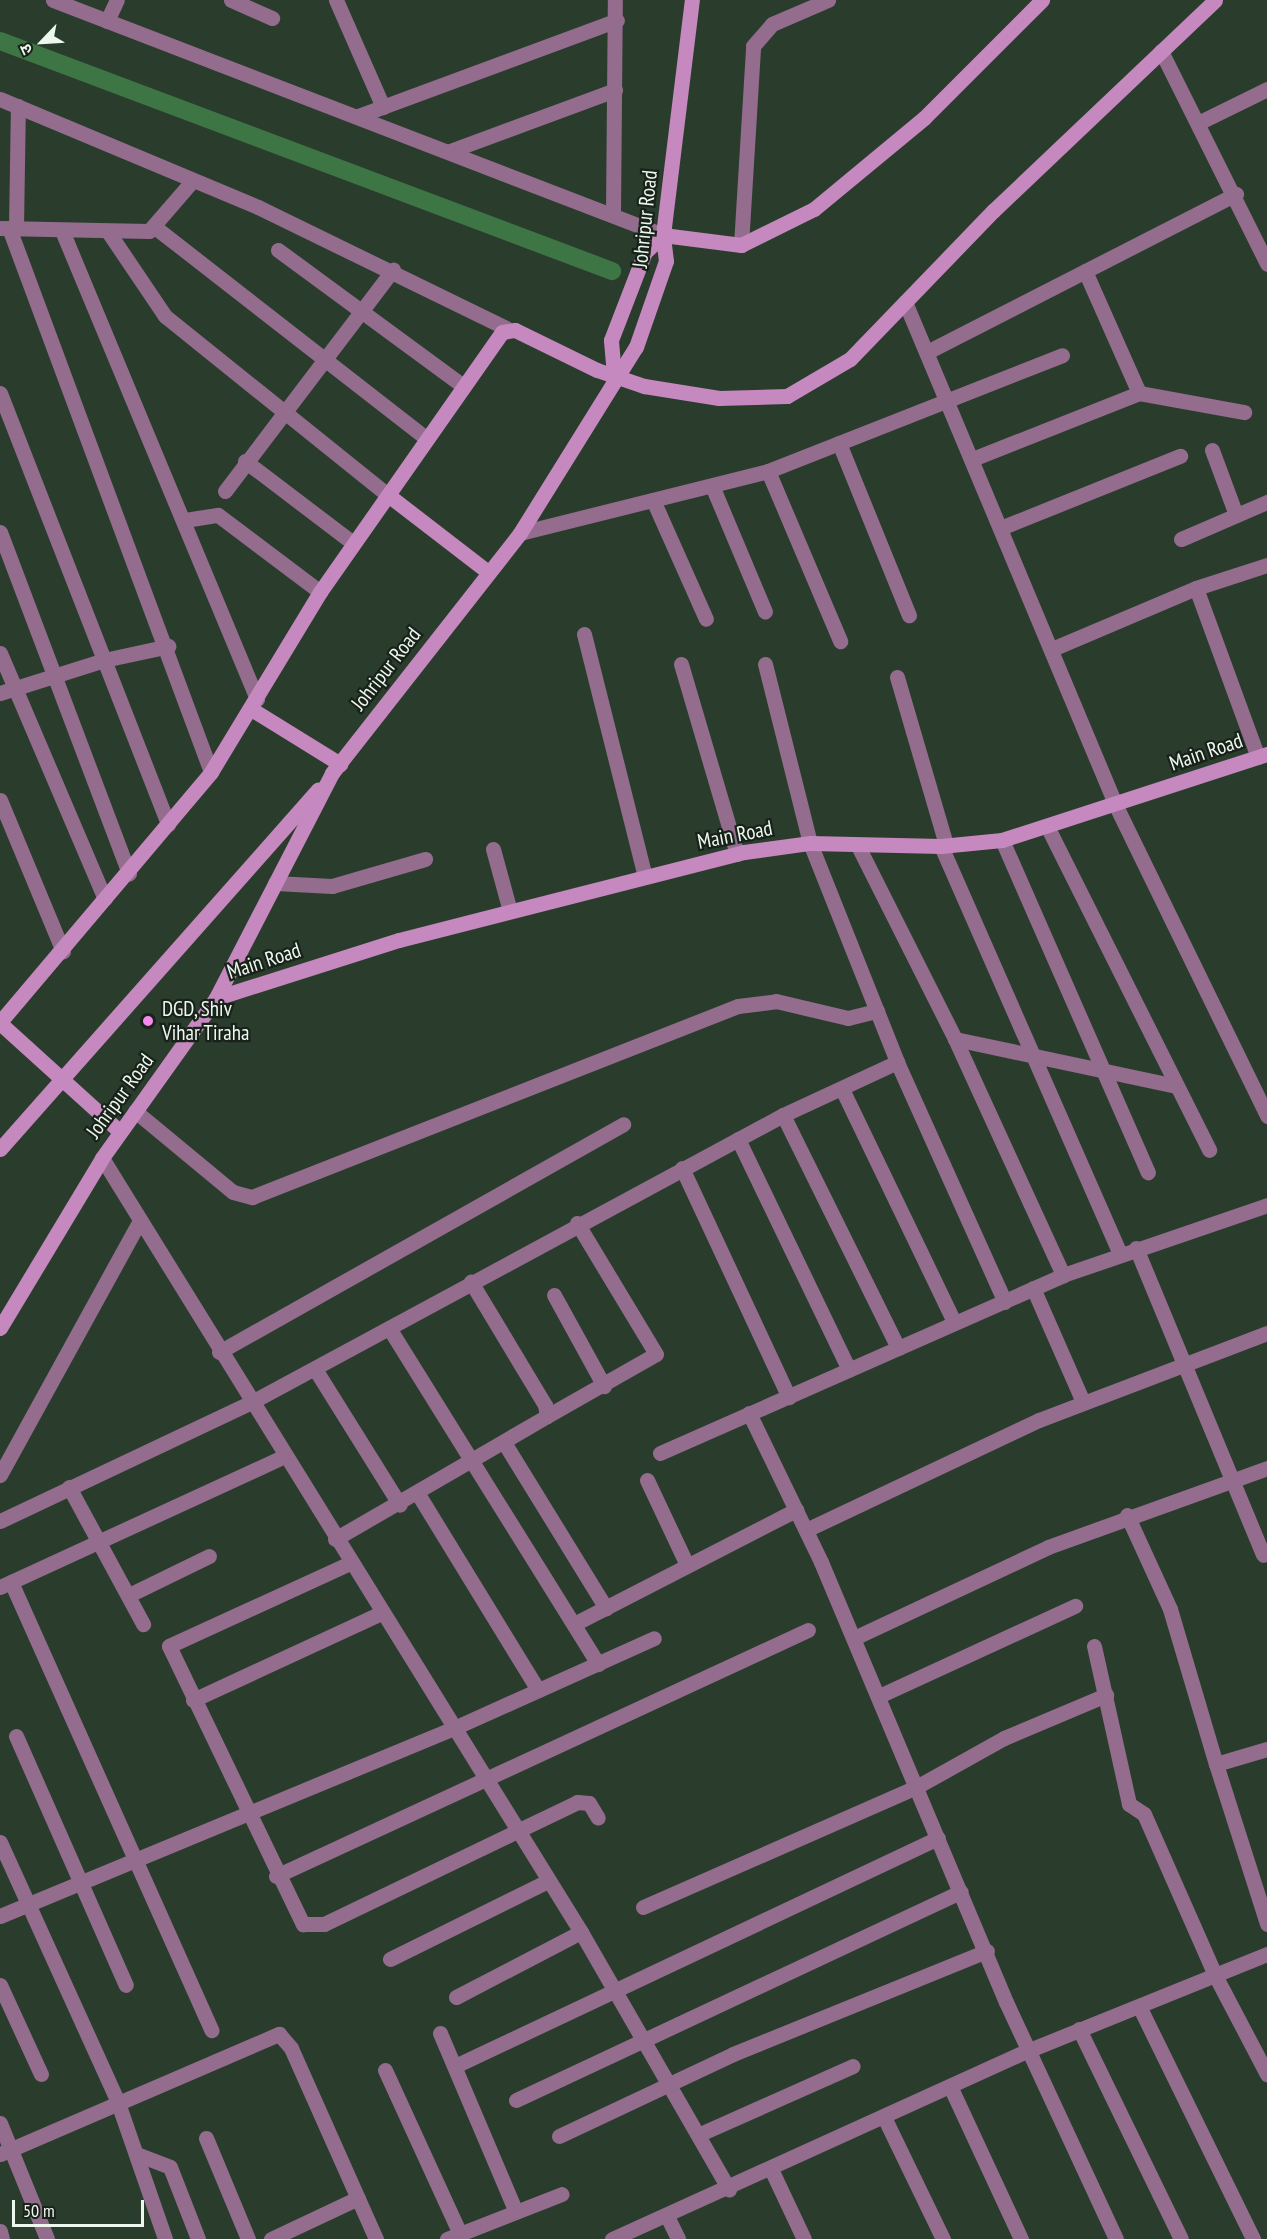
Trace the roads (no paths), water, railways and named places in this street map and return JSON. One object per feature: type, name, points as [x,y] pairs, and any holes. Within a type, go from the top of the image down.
[{"type":"street","points":[[53,0],[613,212],[663,236],[741,245],[814,209],[873,164],[1042,0]]},
{"type":"street","points":[[107,21],[117,0]]},
{"type":"street","points":[[231,0],[273,18]]},
{"type":"street","points":[[336,0],[383,107]]},
{"type":"street","points":[[613,212],[617,20],[615,0]]},
{"type":"street","name":"Johripur Road","points":[[0,1328],[102,1158],[216,998],[336,768],[520,533],[614,375],[636,347],[666,261],[663,236],[692,0]]},
{"type":"street","points":[[741,245],[753,46],[772,24],[828,0]]},
{"type":"street","points":[[0,99],[193,180],[393,270],[506,328],[583,364],[644,386],[719,398],[787,396],[850,359],[905,302],[1215,0]]},
{"type":"street","points":[[358,116],[617,20]]},
{"type":"street","points":[[1161,51],[1236,194],[1267,264]]},
{"type":"street","points":[[1198,123],[1267,89]]},
{"type":"street","points":[[450,151],[615,90]]},
{"type":"street","points":[[18,106],[8,228],[168,646],[212,772]]},
{"type":"street","points":[[156,228],[193,180]]},
{"type":"street","points":[[929,351],[1236,194]]},
{"type":"street","points":[[8,228],[63,233],[109,233],[156,228],[427,439]]},
{"type":"street","points":[[0,1149],[58,1077],[336,768],[311,746],[266,718],[254,704],[184,520],[63,233]]},
{"type":"street","points":[[109,233],[165,316],[488,572]]},
{"type":"street","points":[[614,375],[611,340],[645,252],[663,236]]},
{"type":"street","points":[[278,250],[361,308],[464,386]]},
{"type":"street","points":[[225,491],[282,409],[393,270]]},
{"type":"street","points":[[1085,271],[1139,393]]},
{"type":"street","points":[[905,302],[929,351],[975,458],[1116,806],[1267,1116]]},
{"type":"street","points":[[120,1132],[0,1022],[63,951],[212,772],[320,592],[506,328]]},
{"type":"street","points":[[520,533],[653,500],[713,488],[768,471],[951,401],[1062,355]]},
{"type":"street","points":[[0,393],[168,824]]},
{"type":"street","points":[[975,458],[1139,393],[1244,412]]},
{"type":"street","points":[[839,443],[909,615]]},
{"type":"street","points":[[1212,450],[1236,515]]},
{"type":"street","points":[[1003,527],[1180,456]]},
{"type":"street","points":[[245,460],[353,543]]},
{"type":"street","points":[[768,471],[840,641]]},
{"type":"street","points":[[713,488],[765,612]]},
{"type":"street","points":[[653,500],[706,619]]},
{"type":"street","points":[[1181,539],[1267,502]]},
{"type":"street","points":[[184,520],[218,515],[320,592]]},
{"type":"street","points":[[0,532],[129,873]]},
{"type":"street","points":[[1052,650],[1196,588],[1267,565]]},
{"type":"street","points":[[1196,588],[1262,755]]},
{"type":"street","points":[[584,634],[645,876]]},
{"type":"street","points":[[7,691],[104,660],[168,646]]},
{"type":"street","points":[[0,652],[7,691],[105,899]]},
{"type":"street","points":[[681,664],[737,854]]},
{"type":"street","points":[[765,664],[810,843],[897,1062],[1005,1302]]},
{"type":"street","points":[[897,677],[944,846],[1120,1254]]},
{"type":"street","name":"Main Road","points":[[216,998],[510,911],[737,854],[810,843],[858,846],[944,846],[1002,840],[1116,806],[1262,755]]},
{"type":"street","points":[[0,800],[63,951]]},
{"type":"street","points":[[1048,828],[1209,1150]]},
{"type":"street","points":[[1002,840],[1148,1172]]},
{"type":"street","points":[[858,846],[955,1039],[1063,1275]]},
{"type":"street","points":[[493,849],[510,911]]},
{"type":"street","points":[[275,883],[333,886],[425,859]]},
{"type":"street","points":[[135,1111],[232,1192],[252,1197],[744,1004],[776,1001],[848,1018],[877,1011]]},
{"type":"street","points":[[955,1039],[1176,1086]]},
{"type":"street","points":[[0,1521],[250,1403],[577,1223],[783,1115],[897,1062]]},
{"type":"street","points":[[842,1089],[954,1322]]},
{"type":"street","points":[[783,1115],[898,1348]]},
{"type":"street","points":[[219,1352],[623,1124]]},
{"type":"street","points":[[738,1139],[849,1370]]},
{"type":"street","points":[[102,1158],[283,1457],[454,1728],[673,2084],[729,2189]]},
{"type":"street","points":[[682,1168],[789,1397]]},
{"type":"street","points":[[660,1454],[1063,1275],[1136,1248],[1267,1205]]},
{"type":"street","points":[[0,1475],[140,1220]]},
{"type":"street","points":[[335,1539],[473,1464],[547,1416],[604,1386],[656,1354],[577,1223]]},
{"type":"street","points":[[1136,1248],[1181,1362],[1263,1555]]},
{"type":"street","points":[[471,1282],[545,1405],[547,1416]]},
{"type":"street","points":[[1033,1288],[1083,1402]]},
{"type":"street","points":[[554,1295],[604,1386]]},
{"type":"street","points":[[389,1328],[598,1664]]},
{"type":"street","points":[[806,1530],[1083,1402],[1181,1362],[1267,1334]]},
{"type":"street","points":[[315,1369],[400,1505]]},
{"type":"street","points":[[749,1413],[806,1530],[854,1638],[1027,2050],[1116,2239]]},
{"type":"street","points":[[505,1444],[606,1608]]},
{"type":"street","points":[[212,2030],[6,1585],[101,1545],[283,1457]]},
{"type":"street","points":[[854,1638],[1127,1515],[1267,1467]]},
{"type":"street","points":[[647,1480],[687,1565]]},
{"type":"street","points":[[69,1487],[143,1624]]},
{"type":"street","points":[[418,1494],[538,1690]]},
{"type":"street","points":[[574,1624],[796,1510]]},
{"type":"street","points":[[1127,1515],[1170,1609],[1267,1924]]},
{"type":"street","points":[[129,1596],[209,1556]]},
{"type":"street","points":[[350,1563],[171,1643],[192,1700],[296,1916],[313,1927],[515,1829],[583,1801],[598,1818]]},
{"type":"street","points":[[879,1696],[1075,1606]]},
{"type":"street","points":[[192,1700],[381,1613]]},
{"type":"street","points":[[276,1876],[808,1630]]},
{"type":"street","points":[[0,1916],[133,1860],[247,1816],[454,1728],[654,1638]]},
{"type":"street","points":[[1094,1646],[1129,1804],[1144,1814],[1216,1977],[1267,2074]]},
{"type":"street","points":[[642,1907],[918,1786],[1004,1738],[1106,1695]]},
{"type":"street","points":[[16,1736],[126,1985]]},
{"type":"street","points":[[1216,1764],[1267,1749]]},
{"type":"street","points":[[455,2066],[613,1988],[938,1838]]},
{"type":"street","points":[[0,1842],[117,2100],[139,2155],[165,2239]]},
{"type":"street","points":[[390,1959],[548,1881]]},
{"type":"street","points":[[516,2100],[961,1892]]},
{"type":"street","points":[[456,1997],[580,1932]]},
{"type":"street","points":[[559,2136],[673,2084],[987,1951]]},
{"type":"street","points":[[616,2238],[729,2189],[1027,2050],[1140,2008],[1267,1954]]},
{"type":"street","points":[[0,1985],[41,2074]]},
{"type":"street","points":[[1140,2008],[1252,2239]]},
{"type":"street","points":[[1079,2030],[1181,2239]]},
{"type":"street","points":[[440,2033],[516,2212]]},
{"type":"street","points":[[6,2151],[117,2100],[279,2034],[291,2048],[376,2239]]},
{"type":"street","points":[[700,2134],[853,2066]]},
{"type":"street","points":[[385,2070],[454,2236],[562,2194]]},
{"type":"street","points":[[950,2086],[1021,2239]]},
{"type":"street","points":[[884,2117],[943,2239]]},
{"type":"street","points":[[0,2122],[6,2151],[47,2239]]},
{"type":"street","points":[[207,2139],[249,2239]]},
{"type":"street","points":[[139,2155],[170,2167],[198,2239]]},
{"type":"street","points":[[771,2169],[804,2239]]},
{"type":"street","points":[[271,2239],[358,2198]]},
{"type":"street","points":[[667,2216],[678,2239]]},
{"type":"street","points":[[0,2231],[2,2239]]},
{"type":"waterway","points":[[0,41],[612,271]]},
{"type":"place","name":"DGD, Shiv Vihar Tiraha","points":[[148,1021]]}]
